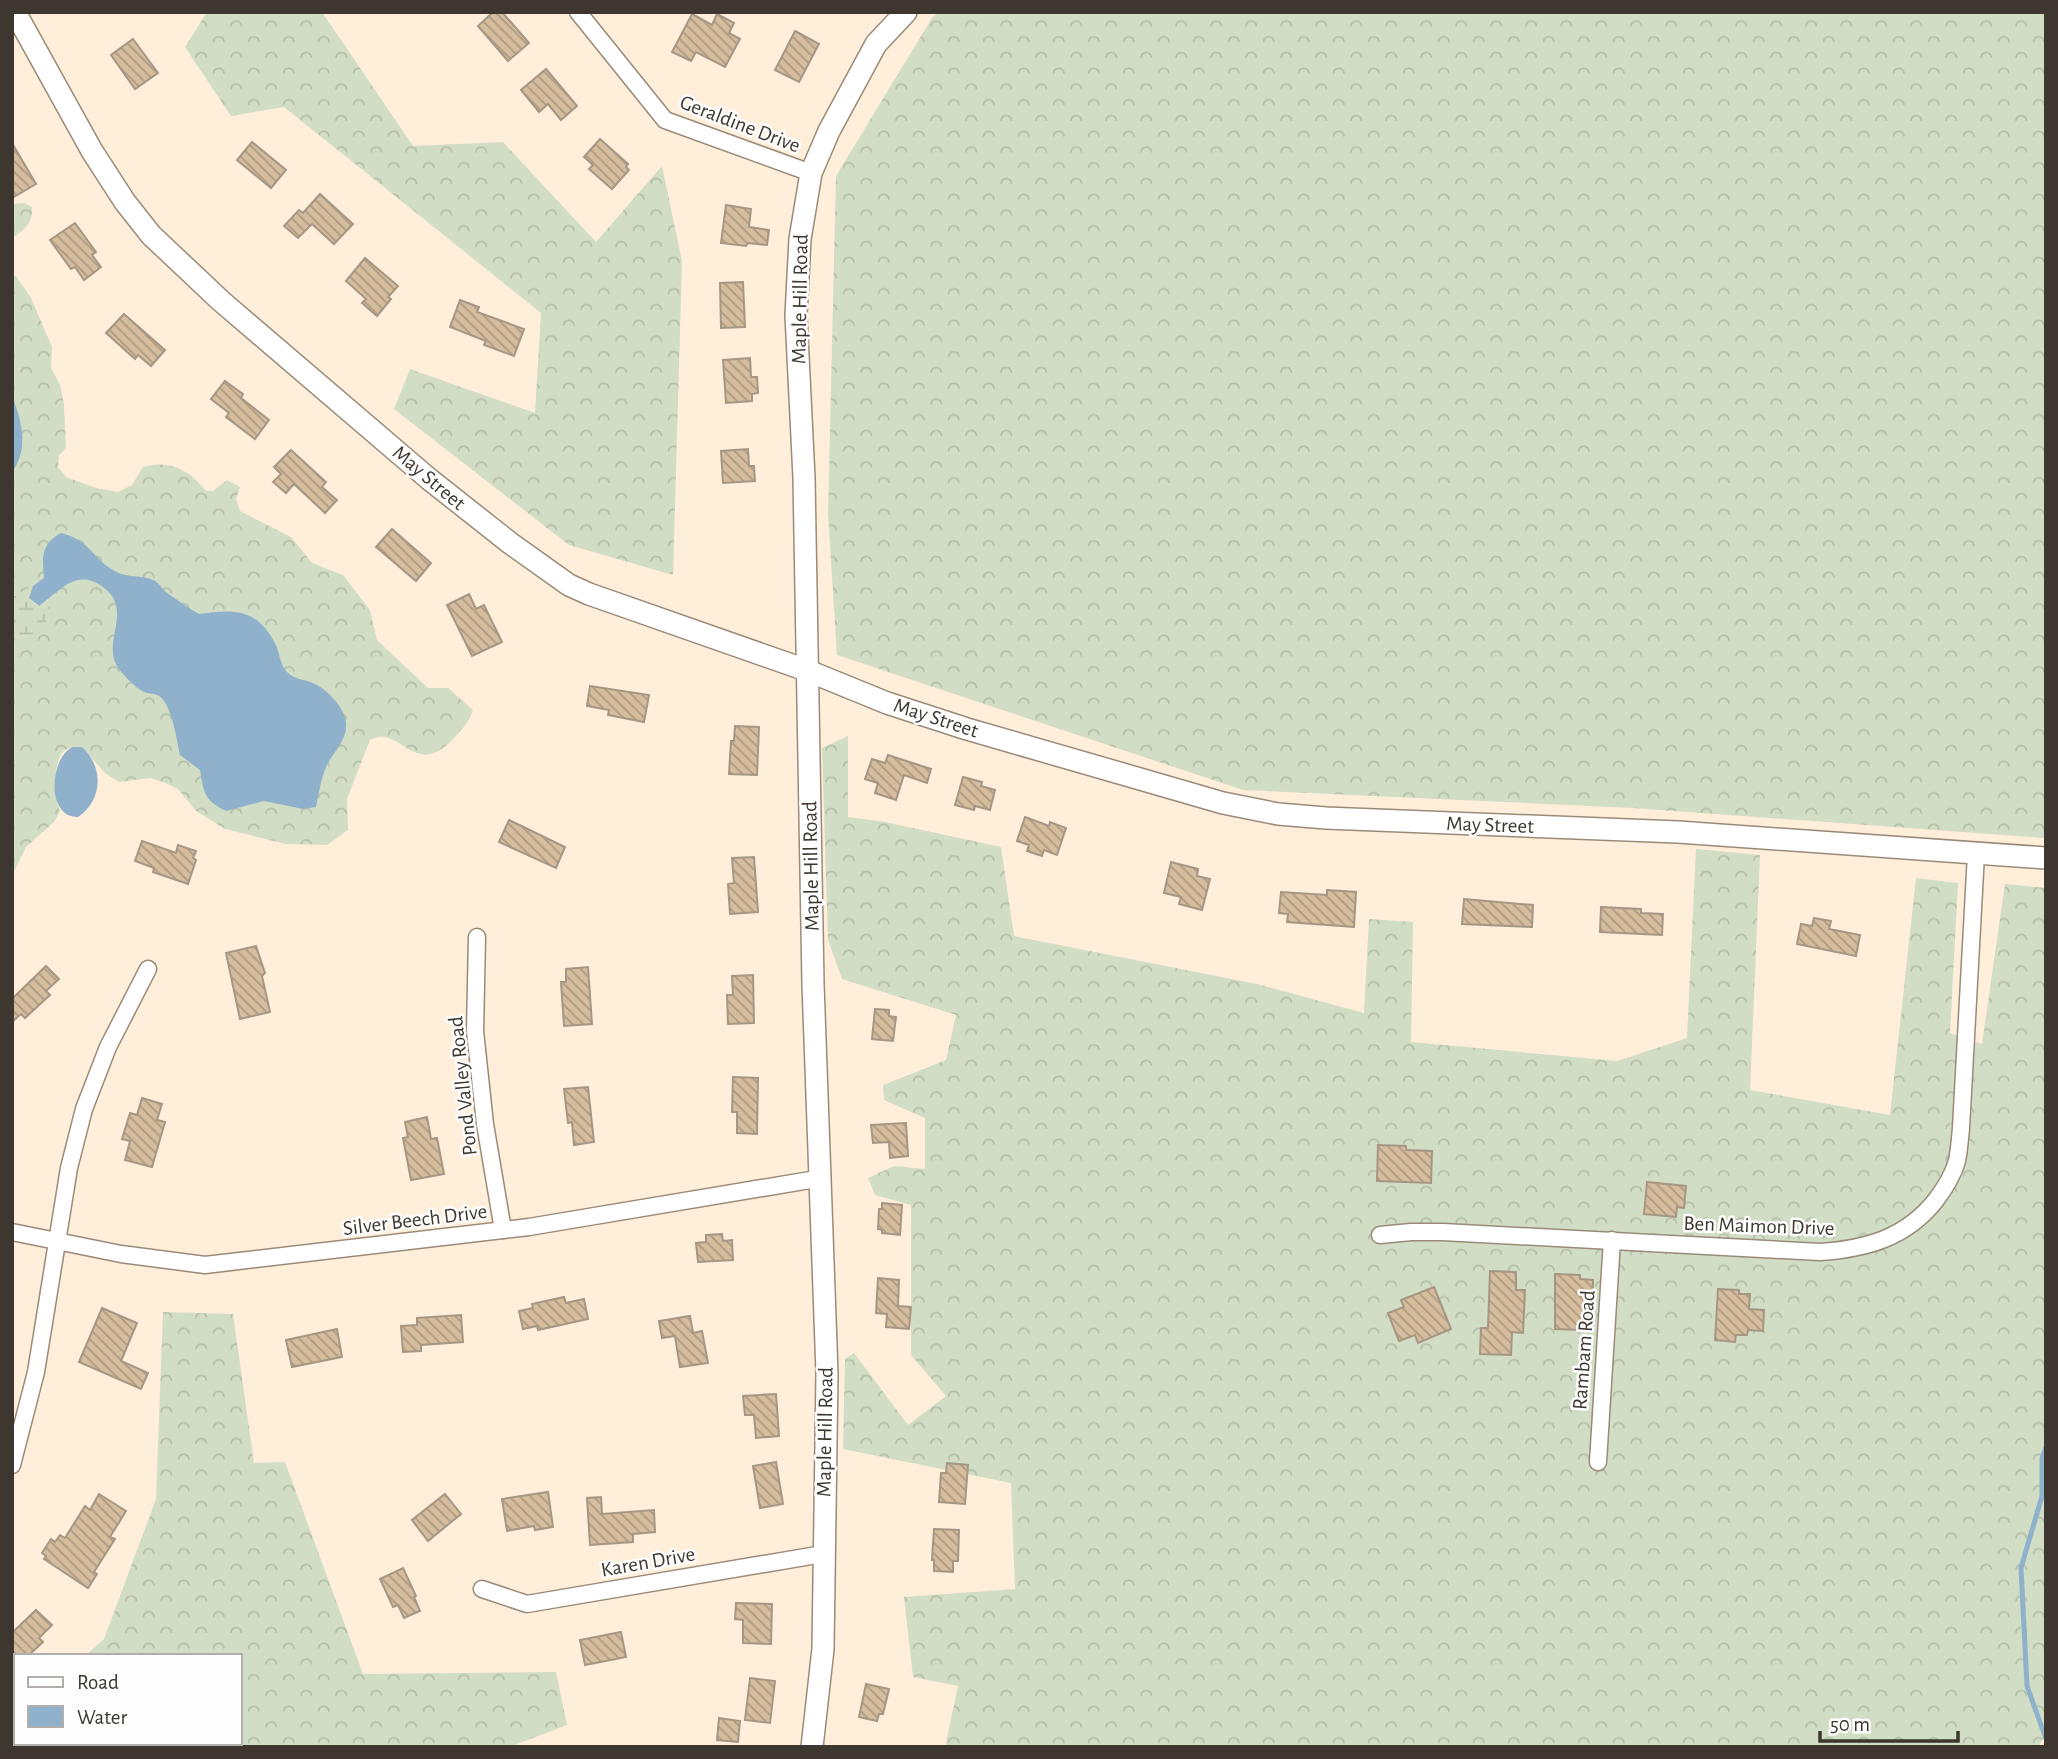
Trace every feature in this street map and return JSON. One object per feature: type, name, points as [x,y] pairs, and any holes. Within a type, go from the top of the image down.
[{"type":"street","name":"May Street","points":[[15,12],[92,151],[125,202],[151,235],[237,315],[429,479],[510,543],[560,578],[589,594],[806,670],[887,703],[967,729],[1196,796],[1278,814],[1678,832],[2046,858]]},
{"type":"street","name":"Geraldine Drive","points":[[578,12],[665,120],[811,173]]},
{"type":"street","name":"Maple Hill Road","points":[[812,1747],[823,1649],[827,1373],[813,984],[804,478],[796,315],[800,239],[811,173],[841,107],[876,44],[906,12]]},
{"type":"street","name":"Ben Maimon Drive","points":[[1380,1235],[1422,1232],[1820,1252],[1850,1250],[1896,1235],[1917,1221],[1947,1186],[1957,1162],[1976,854]]},
{"type":"street","name":"Pond Valley Road","points":[[477,937],[475,1031],[485,1124],[503,1230]]},
{"type":"street","points":[[12,1465],[36,1372],[69,1168],[85,1110],[107,1047],[148,969]]},
{"type":"street","name":"Silver Beech Drive","points":[[12,1232],[121,1254],[205,1265],[503,1230],[822,1178]]},
{"type":"street","name":"Rambam Road","points":[[1598,1462],[1612,1240]]},
{"type":"street","name":"Karen Drive","points":[[482,1589],[527,1604],[823,1554]]},
{"type":"green space","points":[[207,12],[322,12],[413,146],[503,142],[596,242],[662,166],[682,261],[673,575],[569,545],[394,409],[410,369],[535,413],[541,313],[284,107],[231,116],[185,47]]},
{"type":"green space","points":[[939,12],[2046,12],[2046,838],[1632,808],[1243,790],[837,655],[828,514],[836,176],[932,18]]},
{"type":"green space","points":[[24,203],[32,207],[30,221],[12,238],[12,204]]},
{"type":"green space","points":[[12,275],[16,276],[31,298],[52,347],[51,368],[60,385],[64,404],[66,448],[59,455],[58,467],[66,477],[96,488],[118,492],[132,485],[143,467],[162,464],[186,472],[206,491],[213,491],[227,480],[240,487],[236,499],[240,511],[291,537],[312,563],[343,575],[370,610],[377,640],[428,688],[448,688],[473,710],[467,723],[439,751],[417,753],[390,738],[370,740],[347,799],[348,830],[327,845],[286,844],[225,829],[196,811],[178,789],[150,778],[119,782],[105,773],[82,747],[74,747],[65,750],[61,755],[56,770],[56,797],[60,811],[54,822],[26,847],[12,876],[12,636],[33,637],[50,600],[29,598],[32,587],[12,597]]},
{"type":"green space","points":[[33,586],[29,598],[38,606],[50,599],[44,634],[33,637],[12,636],[12,597]]},
{"type":"green space","points":[[848,736],[848,817],[885,822],[1001,847],[1014,936],[1257,984],[1364,1013],[1369,919],[1413,922],[1411,1042],[1617,1061],[1687,1038],[1696,849],[1760,855],[1750,1090],[1890,1115],[1916,878],[1958,883],[1950,1033],[1982,1044],[2005,884],[2046,888],[2046,1734],[2038,1747],[945,1747],[958,1686],[913,1677],[904,1597],[1015,1589],[1011,1483],[843,1449],[845,1359],[854,1353],[908,1425],[946,1396],[911,1355],[911,1205],[875,1195],[868,1178],[894,1166],[925,1169],[925,1118],[884,1100],[883,1085],[946,1060],[956,1015],[842,979],[828,940],[822,748]]},
{"type":"green space","points":[[163,1312],[233,1314],[254,1463],[285,1462],[363,1674],[556,1672],[567,1725],[509,1747],[12,1747],[14,1720],[14,1745],[242,1745],[242,1654],[87,1654],[104,1639],[156,1499]]},
{"type":"water","points":[[12,396],[19,415],[22,444],[21,454],[12,472]]},
{"type":"water","points":[[61,533],[84,544],[118,573],[155,581],[167,593],[199,614],[234,612],[253,618],[269,633],[288,673],[318,686],[334,699],[345,716],[346,728],[343,739],[325,770],[316,807],[303,809],[264,801],[226,811],[209,799],[204,790],[200,770],[180,755],[173,723],[164,700],[141,690],[117,666],[113,646],[117,615],[112,596],[103,587],[84,580],[68,584],[39,606],[29,598],[33,586],[44,578],[43,557],[46,547]]},
{"type":"water","points":[[73,747],[82,747],[89,755],[97,773],[98,783],[92,802],[78,817],[67,815],[60,808],[55,786],[59,762]]},
{"type":"building","points":[[493,12],[502,12],[529,43],[508,61],[478,26]]},
{"type":"building","points":[[692,14],[712,25],[717,14],[734,23],[729,33],[740,39],[725,67],[696,52],[691,61],[672,52]]},
{"type":"building","points":[[795,31],[819,44],[799,82],[775,70]]},
{"type":"building","points":[[133,39],[158,73],[135,89],[111,55]]},
{"type":"building","points":[[546,69],[577,106],[561,120],[548,104],[539,112],[521,90]]},
{"type":"building","points":[[600,139],[628,164],[626,167],[629,170],[612,189],[589,169],[593,165],[584,157]]},
{"type":"building","points":[[252,142],[286,170],[271,188],[237,160]]},
{"type":"building","points":[[12,143],[36,184],[12,198]]},
{"type":"building","points":[[320,194],[353,224],[334,244],[312,224],[298,238],[284,226],[299,210],[303,213]]},
{"type":"building","points":[[726,205],[751,209],[749,227],[769,230],[767,245],[721,243]]},
{"type":"building","points":[[75,223],[96,252],[92,255],[101,267],[84,280],[75,267],[71,269],[50,240]]},
{"type":"building","points":[[365,258],[398,286],[377,316],[362,303],[366,299],[346,281]]},
{"type":"building","points":[[743,282],[745,327],[721,328],[720,283]]},
{"type":"building","points":[[460,300],[479,307],[477,312],[524,329],[514,356],[484,345],[486,341],[450,327]]},
{"type":"building","points":[[124,314],[165,350],[151,366],[138,355],[135,359],[106,333]]},
{"type":"building","points":[[750,358],[751,377],[757,377],[758,393],[752,394],[752,401],[726,403],[723,360]]},
{"type":"building","points":[[225,381],[243,394],[241,398],[269,420],[255,439],[226,417],[229,413],[211,399]]},
{"type":"building","points":[[748,449],[749,466],[754,466],[755,481],[723,483],[721,451]]},
{"type":"building","points":[[291,450],[326,482],[322,487],[337,500],[325,513],[294,484],[286,493],[273,482],[281,474],[274,467]]},
{"type":"building","points":[[392,529],[431,563],[416,581],[376,547]]},
{"type":"building","points":[[469,594],[476,609],[484,605],[502,642],[472,656],[447,605]]},
{"type":"building","points":[[590,686],[649,695],[644,722],[608,715],[609,710],[587,706]]},
{"type":"building","points":[[735,726],[759,727],[757,775],[729,774],[731,741],[734,741]]},
{"type":"building","points":[[888,755],[931,769],[927,783],[904,775],[896,800],[875,793],[878,783],[865,779],[872,759],[885,763]]},
{"type":"building","points":[[963,777],[982,782],[981,786],[995,790],[990,810],[975,806],[974,810],[955,805]]},
{"type":"building","points":[[1025,817],[1049,826],[1050,822],[1066,828],[1057,855],[1044,850],[1042,856],[1027,851],[1029,845],[1017,841]]},
{"type":"building","points":[[509,820],[565,847],[556,868],[499,842]]},
{"type":"building","points":[[142,841],[176,853],[178,845],[196,851],[193,858],[196,860],[188,884],[153,872],[154,868],[135,861]]},
{"type":"building","points":[[754,857],[758,912],[730,914],[728,884],[734,883],[732,858]]},
{"type":"building","points":[[1171,862],[1198,869],[1197,876],[1210,879],[1202,910],[1179,904],[1181,897],[1164,893]]},
{"type":"building","points":[[1327,890],[1356,892],[1354,927],[1287,922],[1288,914],[1279,913],[1281,892],[1327,895]]},
{"type":"building","points":[[1464,899],[1533,905],[1532,927],[1462,924]]},
{"type":"building","points":[[1601,907],[1641,909],[1641,913],[1663,914],[1662,935],[1600,932]]},
{"type":"building","points":[[1814,918],[1831,921],[1829,929],[1860,935],[1856,956],[1797,944],[1801,924],[1812,926]]},
{"type":"building","points":[[256,946],[265,973],[262,976],[270,1012],[240,1019],[226,953]]},
{"type":"building","points":[[46,966],[59,979],[46,991],[50,995],[25,1018],[21,1014],[12,1022],[12,999]]},
{"type":"building","points":[[588,967],[592,1024],[564,1026],[561,982],[566,982],[566,969]]},
{"type":"building","points":[[753,975],[754,1023],[728,1024],[727,995],[733,995],[732,976]]},
{"type":"building","points":[[875,1009],[889,1010],[889,1016],[896,1017],[893,1041],[872,1039]]},
{"type":"building","points":[[733,1077],[758,1078],[757,1134],[737,1133],[737,1112],[732,1112]]},
{"type":"building","points":[[588,1087],[594,1142],[574,1145],[564,1089]]},
{"type":"building","points":[[142,1098],[162,1104],[157,1120],[165,1122],[152,1167],[125,1160],[130,1141],[122,1139],[130,1113],[137,1115]]},
{"type":"building","points":[[427,1117],[431,1139],[437,1138],[444,1174],[411,1180],[403,1138],[408,1137],[405,1122]]},
{"type":"building","points":[[906,1123],[908,1156],[890,1158],[889,1142],[873,1143],[871,1125]]},
{"type":"building","points":[[1378,1145],[1432,1151],[1431,1183],[1377,1181]]},
{"type":"building","points":[[1647,1182],[1686,1186],[1684,1208],[1677,1207],[1676,1217],[1644,1214]]},
{"type":"building","points":[[882,1203],[902,1205],[900,1235],[882,1233],[882,1230],[878,1229]]},
{"type":"building","points":[[722,1234],[723,1241],[732,1240],[733,1260],[698,1262],[696,1243],[706,1242],[706,1235]]},
{"type":"building","points":[[1490,1271],[1516,1272],[1516,1290],[1525,1290],[1523,1333],[1512,1332],[1511,1355],[1480,1354],[1481,1328],[1488,1328]]},
{"type":"building","points":[[1555,1274],[1580,1275],[1580,1279],[1593,1280],[1592,1319],[1582,1318],[1582,1330],[1555,1329]]},
{"type":"building","points":[[878,1278],[899,1280],[898,1306],[911,1307],[909,1329],[886,1327],[887,1314],[876,1313]]},
{"type":"building","points":[[1434,1287],[1451,1329],[1418,1343],[1415,1335],[1399,1341],[1388,1313],[1404,1307],[1401,1300]]},
{"type":"building","points":[[1718,1289],[1739,1290],[1739,1294],[1750,1294],[1749,1309],[1764,1310],[1763,1331],[1748,1330],[1747,1335],[1736,1335],[1735,1342],[1715,1340]]},
{"type":"building","points":[[564,1297],[566,1303],[584,1299],[588,1319],[538,1330],[537,1326],[523,1329],[519,1311],[533,1308],[532,1304]]},
{"type":"building","points":[[102,1308],[137,1323],[121,1361],[148,1373],[141,1389],[79,1362]]},
{"type":"building","points":[[461,1315],[463,1342],[421,1345],[421,1351],[403,1352],[401,1326],[417,1325],[417,1318]]},
{"type":"building","points":[[690,1316],[693,1333],[702,1331],[708,1363],[680,1367],[675,1336],[662,1338],[659,1321]]},
{"type":"building","points":[[337,1329],[342,1357],[292,1367],[286,1340]]},
{"type":"building","points":[[776,1394],[779,1436],[756,1438],[754,1415],[745,1415],[743,1396]]},
{"type":"building","points":[[776,1462],[783,1504],[760,1508],[753,1466]]},
{"type":"building","points":[[947,1463],[968,1465],[965,1504],[939,1502],[941,1473],[946,1473]]},
{"type":"building","points":[[548,1492],[553,1527],[535,1530],[534,1526],[507,1531],[502,1499]]},
{"type":"building","points":[[99,1494],[126,1511],[110,1537],[115,1539],[94,1572],[97,1574],[88,1588],[44,1559],[46,1556],[42,1553],[51,1539],[55,1542],[60,1535],[65,1538],[85,1506],[90,1510]]},
{"type":"building","points":[[445,1494],[461,1514],[428,1541],[412,1520]]},
{"type":"building","points":[[601,1497],[602,1514],[654,1510],[655,1532],[633,1534],[633,1542],[590,1545],[587,1498]]},
{"type":"building","points":[[934,1529],[959,1530],[958,1561],[953,1561],[953,1572],[934,1571]]},
{"type":"building","points":[[403,1568],[420,1611],[404,1618],[398,1605],[393,1607],[380,1579]]},
{"type":"building","points":[[736,1603],[772,1604],[771,1644],[743,1643],[743,1620],[735,1619]]},
{"type":"building","points":[[36,1610],[52,1625],[39,1638],[43,1642],[30,1654],[14,1654],[12,1667],[12,1633]]},
{"type":"building","points":[[621,1632],[626,1657],[585,1665],[580,1640]]},
{"type":"building","points":[[750,1678],[775,1681],[770,1723],[745,1720]]},
{"type":"building","points":[[866,1684],[889,1689],[883,1714],[879,1714],[877,1721],[859,1717]]},
{"type":"building","points":[[719,1718],[740,1721],[738,1742],[717,1740]]},
{"type":"waterway","points":[[2046,1447],[2042,1459],[2042,1496],[2021,1568],[2027,1686],[2046,1739]]}]
